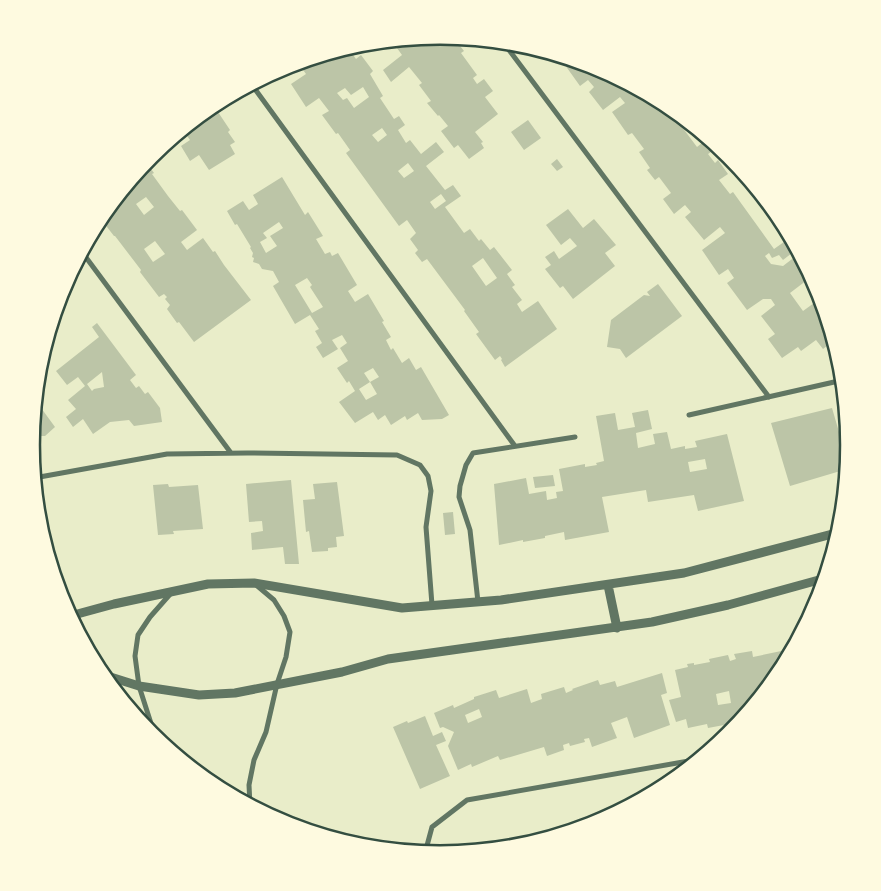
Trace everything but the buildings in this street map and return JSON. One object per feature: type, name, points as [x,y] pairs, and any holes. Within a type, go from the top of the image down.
[{"type":"street","points":[[509,51],[769,397]]},
{"type":"street","points":[[256,90],[515,446]]},
{"type":"street","points":[[87,258],[231,453]]},
{"type":"street","points":[[689,415],[836,382]]},
{"type":"street","points":[[478,602],[471,536],[459,497],[466,465],[473,453],[575,437]]},
{"type":"street","points":[[41,477],[167,454],[397,455],[420,465],[428,476],[431,490],[426,527],[432,605]]},
{"type":"street","points":[[77,614],[114,604],[208,584],[254,583],[402,608],[501,600],[684,573],[830,535]]},
{"type":"street","points":[[115,678],[139,686],[199,695],[235,693],[342,672],[388,659],[652,622],[728,606],[818,580]]},
{"type":"street","points":[[250,797],[249,785],[254,760],[266,732],[277,684],[286,657],[290,632],[284,616],[274,600],[254,583]]},
{"type":"street","points":[[608,585],[617,628]]},
{"type":"street","points":[[151,722],[139,686],[135,656],[138,634],[150,616],[173,591]]},
{"type":"street","points":[[427,846],[432,827],[468,800],[686,761]]}]
